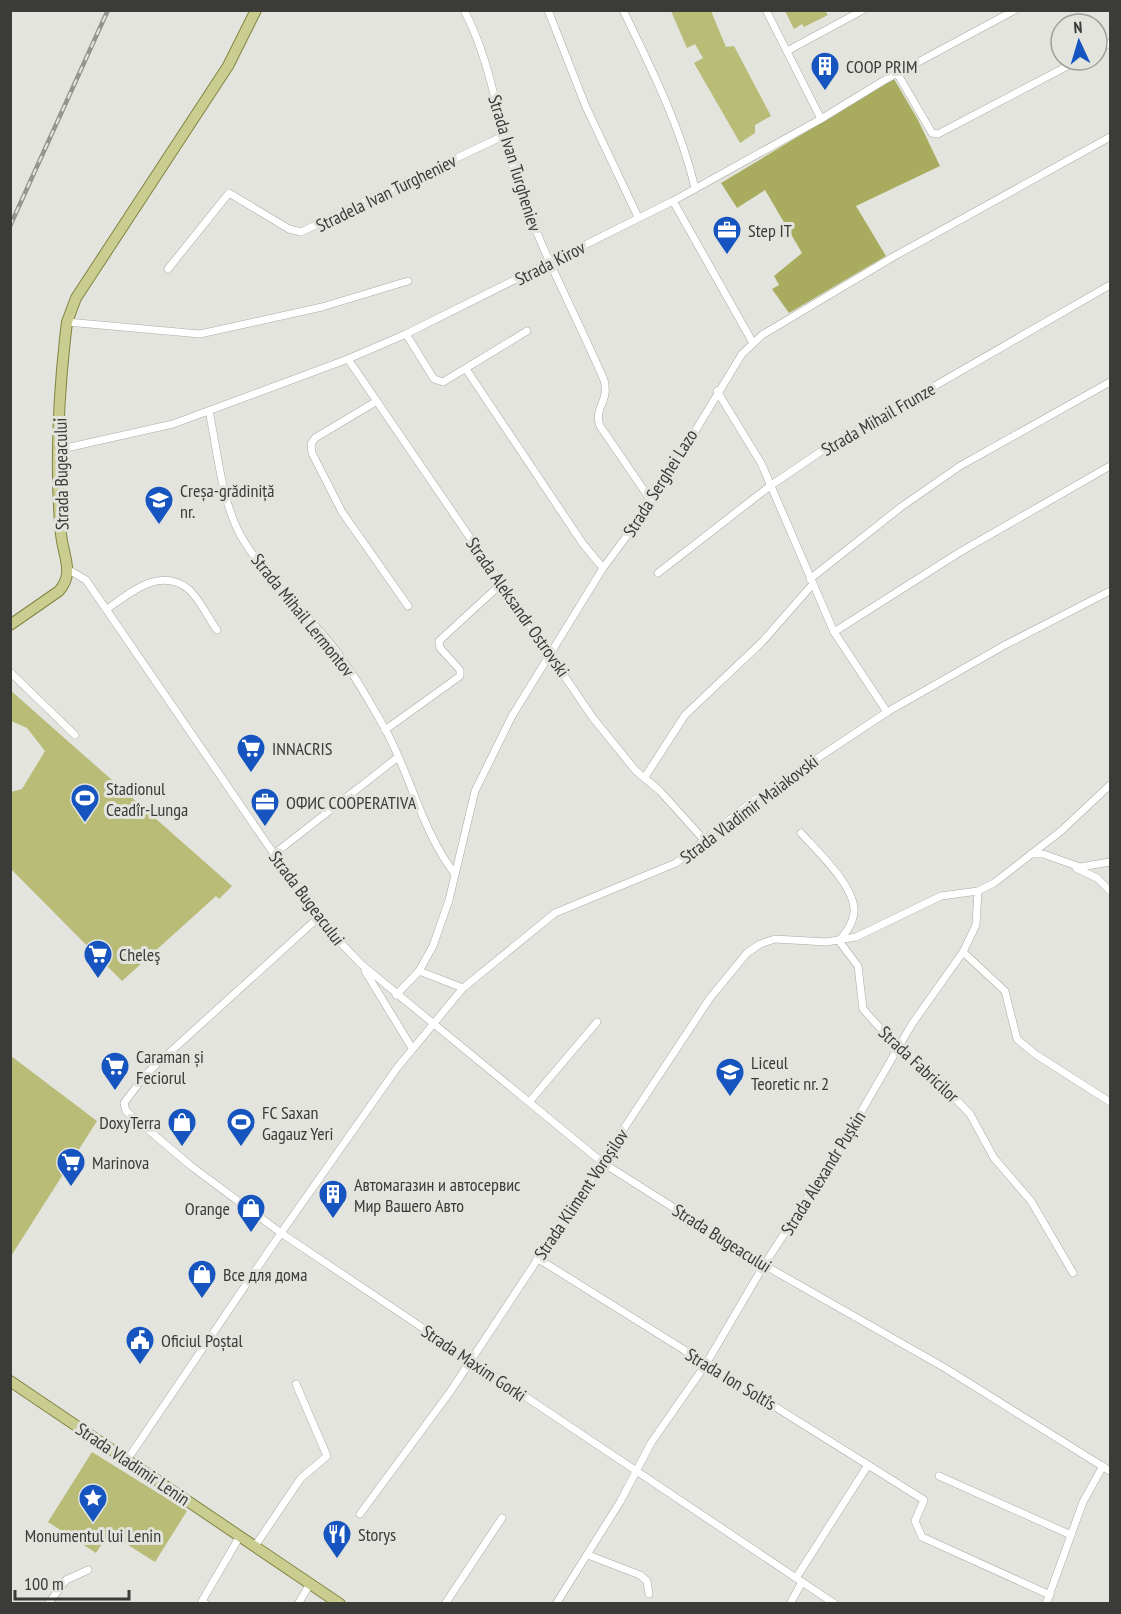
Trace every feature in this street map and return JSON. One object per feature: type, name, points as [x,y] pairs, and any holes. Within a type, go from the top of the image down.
[{"type":"main road","name":"Strada Bugeacului","points":[[69,570],[61,539],[57,450],[67,322],[85,282],[222,76],[256,10]]},
{"type":"main road","points":[[10,625],[59,591],[66,584],[69,570]]},
{"type":"main road","name":"Strada Vladimir Lenin","points":[[10,1381],[340,1604]]},
{"type":"street","name":"Strada Ivan Turgheniev","points":[[464,10],[481,48],[503,136],[526,206],[550,264],[604,380],[606,398],[597,415],[600,426],[652,502]]},
{"type":"street","points":[[548,10],[586,107],[638,217]]},
{"type":"street","points":[[623,10],[668,105],[684,146],[695,188]]},
{"type":"street","points":[[766,10],[821,119]]},
{"type":"street","points":[[787,51],[863,10]]},
{"type":"street","name":"Strada Kirov","points":[[57,450],[134,435],[209,411],[348,359],[406,334],[673,201],[821,119],[897,73],[1015,10]]},
{"type":"street","points":[[897,73],[932,133],[938,134],[1056,72]]},
{"type":"street","name":"Stradela Ivan Turgheniev","points":[[168,270],[229,193],[290,229],[301,232],[503,136]]},
{"type":"street","name":"Strada Serghei Lazo","points":[[396,994],[419,971],[433,946],[455,874],[475,791],[506,726],[603,568],[652,502],[717,391],[753,343],[893,257],[1110,137]]},
{"type":"street","points":[[673,201],[753,343]]},
{"type":"street","points":[[67,322],[200,334],[322,307],[408,281]]},
{"type":"street","name":"Strada Mihail Frunze","points":[[658,573],[770,486],[820,452],[1110,285]]},
{"type":"street","points":[[406,334],[435,379],[442,382],[527,331]]},
{"type":"street","name":"Strada Aleksandr Ostrovski","points":[[348,359],[593,718],[636,771],[645,777],[705,841]]},
{"type":"street","points":[[466,369],[583,544],[603,568]]},
{"type":"street","points":[[645,777],[685,715],[763,641],[811,582],[901,507],[960,466],[1110,382]]},
{"type":"street","points":[[717,391],[748,440],[834,632],[887,712]]},
{"type":"street","points":[[377,401],[315,438],[311,444],[312,453],[342,512],[408,606]]},
{"type":"street","name":"Strada Mihail Lermontov","points":[[209,411],[229,503],[242,538],[261,565],[325,637],[348,668],[385,730],[431,838],[455,874]]},
{"type":"street","points":[[834,632],[960,552],[1110,466]]},
{"type":"street","name":"Strada Bugeacului","points":[[69,570],[86,580],[274,855],[338,940],[361,964],[603,1163],[764,1265],[945,1368],[1110,1471]]},
{"type":"street","points":[[107,609],[144,584],[175,582],[188,589],[217,630]]},
{"type":"street","points":[[385,730],[460,676],[460,670],[440,648],[439,640],[501,584]]},
{"type":"street","name":"Strada Vladimir Maiakovski","points":[[127,1460],[281,1233],[412,1048],[463,988],[555,913],[657,873],[676,863],[750,803],[887,712],[1005,645],[1110,591]]},
{"type":"street","points":[[10,672],[75,735]]},
{"type":"street","points":[[274,855],[398,757]]},
{"type":"street","name":"Strada Kliment Voroșilov","points":[[360,1514],[470,1361],[710,998],[747,953],[760,944],[775,939],[839,941],[881,927],[919,904],[941,896],[978,891],[994,883],[1031,854],[1091,805],[1110,785]]},
{"type":"street","points":[[801,833],[842,880],[855,910],[851,925],[839,941]]},
{"type":"street","points":[[1031,854],[1053,856],[1097,878],[1110,891]]},
{"type":"street","points":[[1068,864],[1089,867],[1110,862]]},
{"type":"street","name":"Strada Alexandr Pușkin","points":[[556,1604],[638,1471],[651,1443],[706,1364],[764,1265],[842,1146],[912,1024],[963,952],[976,925],[978,891]]},
{"type":"street","name":"Strada Maxim Gorki","points":[[320,916],[146,1074],[124,1103],[124,1107],[191,1166],[281,1233],[836,1604]]},
{"type":"street","name":"Strada Fabricilor","points":[[839,941],[858,966],[863,1009],[900,1047],[934,1075],[970,1114],[994,1158],[1031,1201],[1073,1273]]},
{"type":"street","points":[[963,952],[1005,990],[1017,1039],[1035,1054],[1110,1102]]},
{"type":"street","name":"Strada Bugeacului","points":[[361,964],[412,1048]]},
{"type":"street","points":[[419,971],[463,988]]},
{"type":"street","points":[[530,1101],[597,1022]]},
{"type":"street","name":"Strada Ion Soltîs","points":[[537,1258],[924,1500],[915,1521],[922,1537],[1050,1595]]},
{"type":"street","points":[[255,1546],[302,1478],[327,1456],[296,1384]]},
{"type":"street","points":[[790,1604],[799,1580],[868,1465]]},
{"type":"street","points":[[1047,1604],[1083,1502],[1103,1466]]},
{"type":"street","points":[[939,1476],[1071,1535]]},
{"type":"street","points":[[445,1604],[502,1518]]},
{"type":"street","points":[[206,1604],[202,1601],[240,1536]]},
{"type":"street","points":[[588,1555],[640,1575],[647,1581],[649,1594]]},
{"type":"street","points":[[48,1604],[66,1580],[88,1570]]},
{"type":"street","points":[[298,1604],[310,1584]]},
{"type":"green space","points":[[671,11],[711,11],[726,47],[734,46],[771,116],[755,125],[755,133],[740,143],[694,63],[703,58],[695,44],[687,48]]},
{"type":"green space","points":[[785,11],[825,11],[828,15],[804,27],[802,24],[794,29]]},
{"type":"green space","points":[[894,79],[918,120],[940,166],[856,206],[886,256],[789,313],[772,289],[779,285],[774,276],[802,253],[765,190],[737,208],[721,183]]},
{"type":"green space","name":"Stadionul Ceadîr-Lunga","points":[[10,690],[232,886],[219,899],[216,896],[122,981],[11,869],[11,792],[22,789],[45,751],[27,728],[11,721]]},
{"type":"green space","points":[[11,1056],[97,1121],[11,1256]]},
{"type":"green space","points":[[92,1452],[187,1511],[155,1562],[109,1533],[96,1553],[48,1522]]},
{"type":"railway","points":[[10,226],[108,10]]},
{"type":"place","name":"COOP PRIM","points":[[825,92]]},
{"type":"place","name":"Step IT","points":[[727,256]]},
{"type":"place","name":"Creșa-grădiniță nr.","points":[[159,526]]},
{"type":"place","name":"INNACRIS","points":[[251,774]]},
{"type":"place","name":"Stadionul Ceadîr-Lunga","points":[[85,824]]},
{"type":"place","name":"ОФИС COOPERATIVA","points":[[265,828]]},
{"type":"place","name":"Cheleş","points":[[98,980]]},
{"type":"place","name":"Caraman și Feciorul","points":[[115,1092]]},
{"type":"place","name":"Liceul Teoretic nr. 2","points":[[730,1098]]},
{"type":"place","name":"DoxyTerra","points":[[182,1148]]},
{"type":"place","name":"FC Saxan Gagauz Yeri","points":[[241,1148]]},
{"type":"place","name":"Marinova","points":[[71,1188]]},
{"type":"place","name":"Автомагазин и автосервис Мир Вашего Авто","points":[[333,1220]]},
{"type":"place","name":"Orange","points":[[251,1234]]},
{"type":"place","name":"Все для дома","points":[[202,1300]]},
{"type":"place","name":"Oficiul Poștal","points":[[140,1366]]},
{"type":"place","name":"Monumentul lui Lenin","points":[[93,1524]]},
{"type":"place","name":"Storys","points":[[337,1560]]}]
